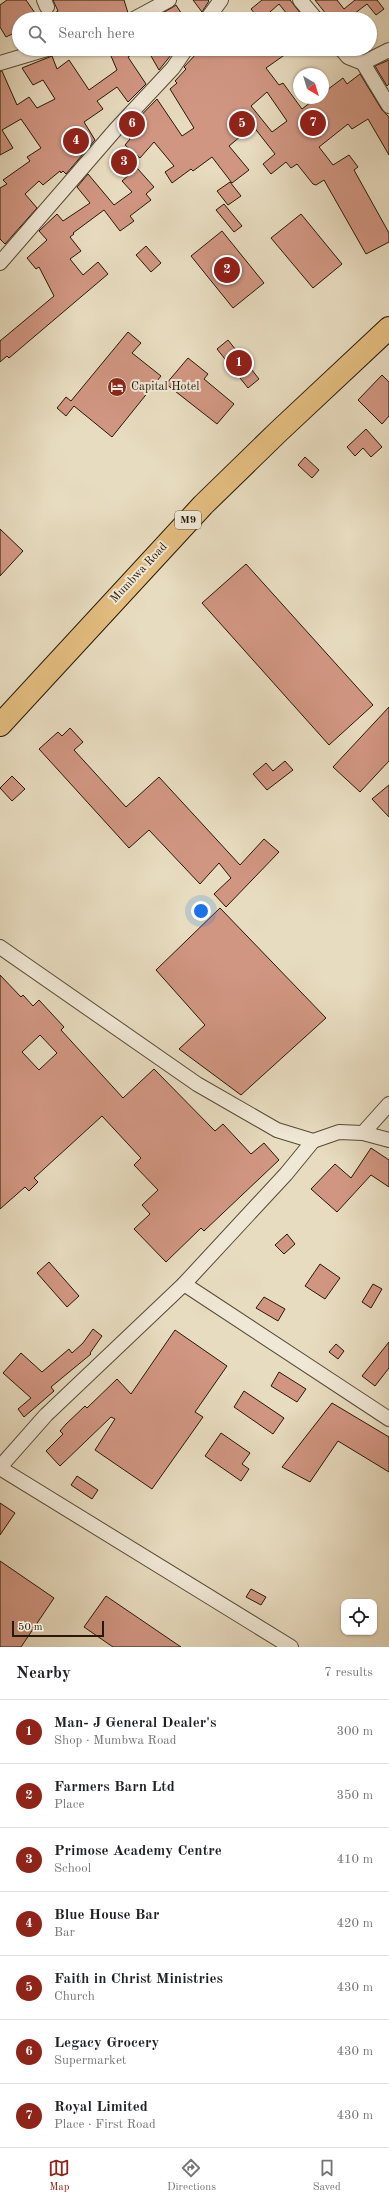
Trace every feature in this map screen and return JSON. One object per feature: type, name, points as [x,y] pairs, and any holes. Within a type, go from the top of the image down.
[{"type":"main road","name":"Mumbwa Road","points":[[0,707],[216,474],[284,407],[389,313]]},
{"type":"main road","name":"Mumbwa Road","points":[[0,725],[184,524],[278,432],[389,328]]},
{"type":"street","points":[[147,12],[169,0]]},
{"type":"street","points":[[212,12],[221,0]]},
{"type":"street","points":[[305,1],[312,12]]},
{"type":"street","points":[[363,63],[389,50]]},
{"type":"street","points":[[0,63],[24,56]]},
{"type":"street","points":[[2,257],[116,128],[173,68],[181,56]]},
{"type":"street","points":[[346,56],[348,58],[363,63],[389,106]]},
{"type":"street","points":[[0,947],[197,1084],[277,1130],[313,1140],[339,1132],[363,1133],[389,1140]]},
{"type":"street","points":[[363,1133],[389,1104]]},
{"type":"street","points":[[291,1647],[0,1467],[46,1415],[184,1284],[286,1174],[313,1140]]},
{"type":"street","points":[[184,1284],[389,1419]]},
{"type":"building","points":[[7,0],[26,0],[34,12],[12,12],[12,34],[6,37],[0,27],[0,5]]},
{"type":"building","points":[[53,0],[124,0],[128,12],[56,12],[58,11]]},
{"type":"building","points":[[193,0],[208,0],[209,1],[202,12]]},
{"type":"building","points":[[262,0],[290,0],[299,12],[285,12],[279,4],[270,12],[253,12],[251,9]]},
{"type":"building","points":[[315,0],[337,0],[344,9],[355,0],[377,0],[384,9],[377,14],[377,12],[374,12],[367,4],[357,12],[324,12]]},
{"type":"building","points":[[176,5],[180,12],[164,12]]},
{"type":"building","points":[[52,56],[57,69],[69,60],[89,90],[117,70],[111,56],[130,56],[128,57],[146,84],[128,102],[117,87],[97,101],[103,109],[84,122],[95,140],[66,174],[63,171],[61,173],[60,171],[43,185],[39,181],[25,194],[37,208],[5,244],[0,239],[0,188],[7,184],[3,180],[30,161],[27,157],[41,148],[21,119],[2,130],[13,148],[0,155],[0,71],[2,71],[17,105],[29,97],[37,108],[55,99],[43,80],[33,85],[22,68]]},
{"type":"building","points":[[151,56],[170,56],[159,70]]},
{"type":"building","points":[[194,56],[283,56],[266,68],[279,85],[283,83],[293,97],[293,104],[298,104],[302,109],[308,104],[329,104],[329,88],[343,78],[347,84],[360,74],[382,110],[389,117],[389,155],[368,119],[352,129],[348,124],[319,147],[333,165],[349,155],[358,167],[354,170],[389,233],[389,242],[366,254],[324,180],[316,185],[313,184],[297,164],[291,168],[286,162],[271,174],[263,164],[275,154],[253,126],[229,146],[249,170],[232,183],[212,157],[193,171],[191,169],[172,183],[165,172],[174,166],[154,142],[140,158],[125,145],[130,139],[124,133],[157,99],[182,136],[194,128],[170,89],[177,83],[175,81],[186,69],[184,67]],"holes":[[[267,92],[287,121],[272,132],[251,106]]]},
{"type":"building","points":[[389,60],[389,84],[387,86],[375,66]]},
{"type":"building","points":[[137,168],[154,187],[146,194],[151,200],[130,216],[134,221],[120,231],[104,210],[73,233],[74,234],[70,237],[81,251],[70,259],[83,275],[98,262],[108,274],[9,358],[7,356],[0,362],[0,341],[54,296],[39,267],[36,269],[27,258],[47,240],[39,231],[57,214],[63,221],[90,203],[77,187],[88,174],[114,205],[132,192],[122,181]]},
{"type":"building","points":[[230,182],[241,196],[228,205],[217,191]]},
{"type":"building","points":[[224,204],[242,226],[234,232],[216,210]]},
{"type":"building","points":[[301,214],[342,264],[313,288],[271,238]]},
{"type":"building","points":[[222,231],[264,283],[233,308],[191,256]]},
{"type":"building","points":[[146,246],[161,263],[151,272],[136,255]]},
{"type":"building","name":"Capital Hotel","points":[[128,332],[141,343],[132,353],[161,376],[112,437],[74,406],[66,416],[57,408],[66,397],[71,401]]},
{"type":"building","points":[[228,340],[259,379],[248,388],[217,349]]},
{"type":"building","points":[[188,358],[208,374],[204,379],[234,404],[217,424],[166,384]]},
{"type":"building","points":[[382,375],[389,382],[389,416],[382,424],[358,400]]},
{"type":"building","points":[[366,429],[382,447],[371,457],[363,448],[355,456],[347,447]]},
{"type":"building","points":[[305,457],[319,470],[312,478],[298,465]]},
{"type":"building","points":[[0,529],[23,551],[0,576]]},
{"type":"building","points":[[246,564],[373,705],[329,745],[202,603]]},
{"type":"building","points":[[389,707],[389,761],[360,792],[333,767]]},
{"type":"building","points":[[70,728],[83,742],[74,750],[126,807],[159,777],[240,865],[264,839],[279,852],[226,907],[214,894],[231,878],[219,863],[200,884],[149,830],[129,848],[39,749],[58,732],[62,736]]},
{"type":"building","points":[[285,761],[293,770],[267,790],[253,774],[266,763],[273,771]]},
{"type":"building","points":[[12,776],[25,789],[12,801],[0,788]]},
{"type":"building","points":[[389,785],[389,817],[372,799]]},
{"type":"building","points":[[220,908],[326,1018],[241,1095],[179,1049],[205,1025],[156,970]]},
{"type":"building","points":[[0,975],[21,997],[23,995],[33,1006],[39,1000],[64,1027],[61,1030],[123,1098],[154,1069],[215,1131],[223,1124],[251,1154],[264,1143],[279,1160],[204,1231],[201,1228],[166,1262],[134,1229],[150,1214],[142,1205],[158,1190],[134,1165],[141,1158],[102,1116],[34,1178],[38,1182],[29,1191],[25,1187],[0,1209]],"holes":[[[40,1035],[57,1053],[39,1070],[22,1052]]]},
{"type":"building","points":[[371,1148],[389,1160],[389,1187],[371,1175],[337,1212],[311,1189],[335,1164],[351,1178]]},
{"type":"building","points":[[287,1234],[295,1244],[284,1254],[275,1245]]},
{"type":"building","points":[[49,1262],[79,1296],[67,1307],[37,1273]]},
{"type":"building","points":[[320,1264],[340,1278],[325,1299],[305,1286]]},
{"type":"building","points":[[373,1284],[382,1289],[371,1308],[362,1302]]},
{"type":"building","points":[[264,1297],[285,1309],[278,1321],[256,1308]]},
{"type":"building","points":[[93,1329],[102,1336],[90,1353],[91,1354],[51,1387],[54,1391],[24,1417],[18,1409],[31,1398],[3,1373],[21,1353],[42,1372],[69,1349],[72,1353],[83,1343]]},
{"type":"building","points":[[175,1330],[227,1366],[195,1412],[203,1417],[152,1489],[95,1450],[115,1419],[111,1417],[60,1466],[46,1451],[63,1434],[60,1431],[85,1406],[87,1408],[117,1379],[131,1394]]},
{"type":"building","points":[[389,1342],[389,1368],[375,1386],[362,1376]]},
{"type":"building","points":[[336,1344],[344,1351],[338,1359],[329,1352]]},
{"type":"building","points":[[279,1372],[306,1389],[297,1402],[271,1386]]},
{"type":"building","points":[[244,1391],[284,1418],[273,1434],[234,1407]]},
{"type":"building","points":[[332,1403],[389,1437],[389,1472],[338,1441],[310,1482],[282,1467]]},
{"type":"building","points":[[221,1433],[250,1453],[242,1464],[249,1469],[241,1481],[205,1456]]},
{"type":"building","points":[[77,1476],[98,1490],[92,1499],[71,1485]]},
{"type":"building","points":[[0,1503],[15,1513],[0,1535]]},
{"type":"building","points":[[0,1561],[54,1598],[21,1647],[0,1647]]},
{"type":"building","points":[[251,1589],[266,1597],[261,1605],[246,1597]]},
{"type":"building","points":[[106,1596],[181,1647],[113,1647],[84,1627]]},
{"type":"place","name":"Royal Limited","points":[[313,123]]},
{"type":"place","name":"Legacy Grocery","points":[[132,124]]},
{"type":"place","name":"Faith in Christ Ministries","points":[[242,124]]},
{"type":"place","name":"Blue House Bar","points":[[76,141]]},
{"type":"place","name":"Primose Academy Centre","points":[[124,162]]},
{"type":"place","name":"Farmers Barn Ltd","points":[[227,270]]},
{"type":"place","name":"Man- J General Dealer's","points":[[239,363]]},
{"type":"place","name":"Capital Hotel","points":[[117,387]]}]
